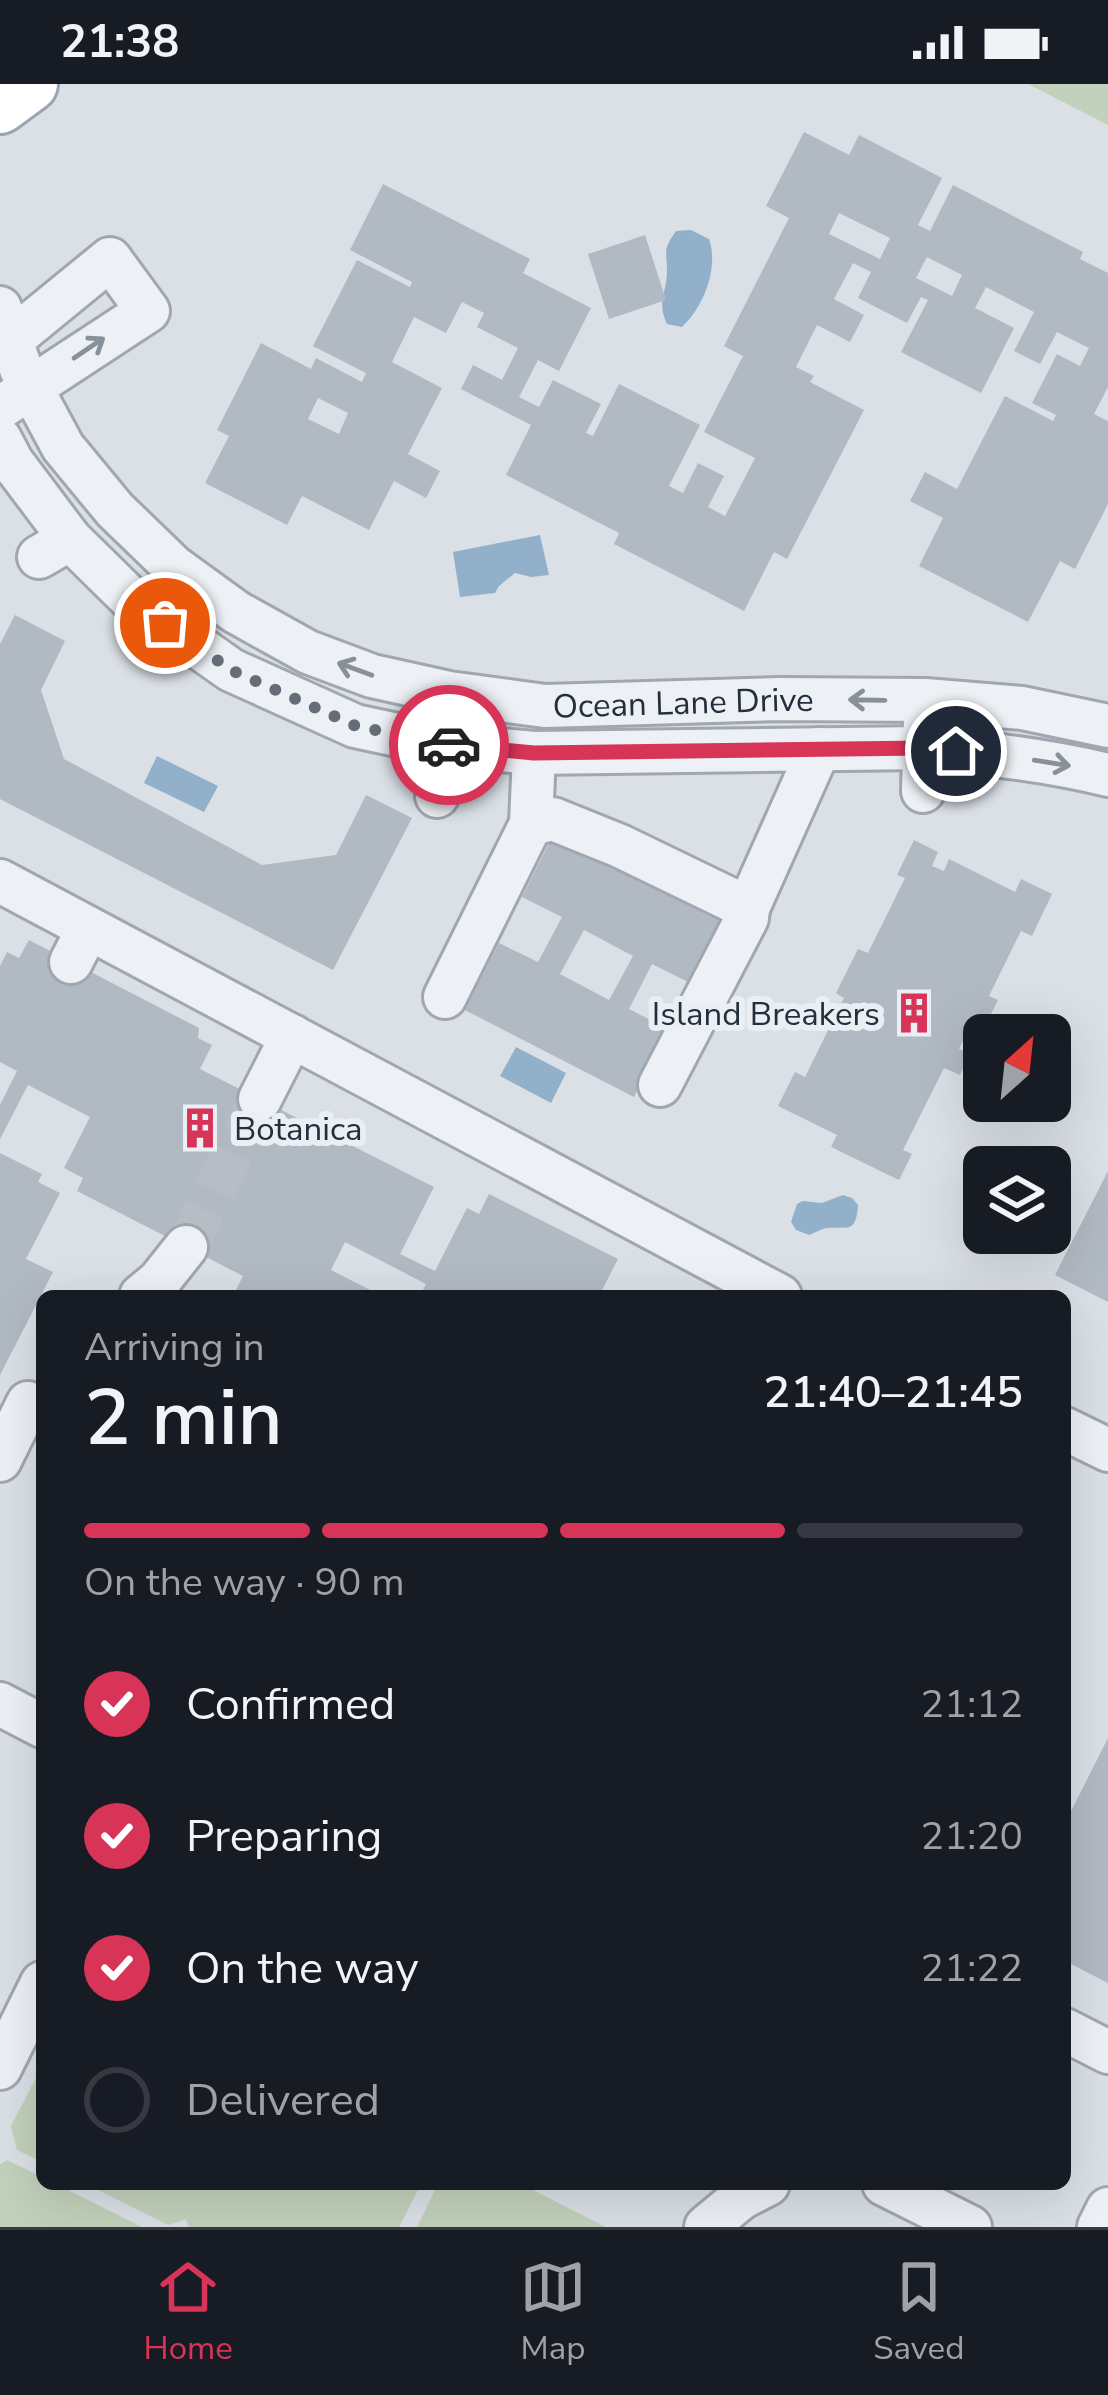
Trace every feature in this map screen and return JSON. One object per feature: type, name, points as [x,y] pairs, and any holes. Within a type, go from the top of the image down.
[{"type":"main road","points":[[0,106],[30,84]]},
{"type":"street","points":[[6,324],[110,259],[148,310],[15,398]]},
{"type":"street","name":"Ocean Lane Drive","points":[[6,324],[15,398],[115,510],[174,567],[220,601],[308,652],[373,676],[545,706],[780,698],[925,700],[1022,708],[1108,726]]},
{"type":"street","name":"Ocean Lane Drive","points":[[4,457],[54,548],[231,670],[356,726],[444,745],[534,753],[924,748],[988,753],[1108,775]]},
{"type":"street","points":[[437,796],[448,692]]},
{"type":"street","points":[[923,791],[925,700]]},
{"type":"street","points":[[660,1085],[747,918],[819,749]]},
{"type":"street","points":[[445,997],[531,824],[534,753]]},
{"type":"street","points":[[531,824],[553,819],[748,908]]},
{"type":"street","points":[[0,881],[80,945],[292,1036],[769,1290]]},
{"type":"street","points":[[260,1100],[292,1036]]},
{"type":"street","points":[[149,1290],[186,1247]]},
{"type":"street","points":[[0,1460],[36,1401]]},
{"type":"street","points":[[1071,1432],[1108,1450]]},
{"type":"street","points":[[0,1704],[36,1723]]},
{"type":"street","points":[[0,2068],[36,1995]]},
{"type":"street","points":[[1071,2033],[1108,2052]]},
{"type":"street","points":[[706,2227],[756,2190]]},
{"type":"street","points":[[896,2190],[970,2227]]},
{"type":"street","points":[[1099,2227],[1108,2209]]},
{"type":"green space","points":[[1028,84],[1108,84],[1108,125]]},
{"type":"green space","points":[[36,2078],[36,2159],[17,2150],[11,2126]]},
{"type":"green space","points":[[7,2160],[36,2174],[36,2190],[68,2190],[142,2227],[0,2227],[0,2164]]},
{"type":"green space","points":[[98,2190],[418,2190],[399,2227],[189,2227],[186,2219],[168,2225]]},
{"type":"green space","points":[[435,2190],[533,2190],[606,2227],[417,2227]]},
{"type":"water","points":[[691,230],[709,239],[711,274],[703,298],[682,327],[667,324],[662,309],[666,251],[676,231]]},
{"type":"water","points":[[540,535],[549,575],[515,573],[495,593],[460,597],[453,552]]},
{"type":"water","points":[[157,756],[218,786],[204,812],[144,783]]},
{"type":"water","points":[[516,1047],[566,1073],[551,1103],[500,1076]]},
{"type":"water","points":[[843,1195],[858,1205],[853,1225],[809,1235],[796,1230],[791,1222],[797,1204],[822,1203]]},
{"type":"building","points":[[804,132],[849,155],[859,135],[942,178],[918,225],[930,231],[953,185],[1083,252],[1080,259],[1108,273],[1108,387],[1094,414],[1108,421],[1108,504],[1075,569],[1060,561],[1028,622],[919,566],[943,518],[910,501],[925,472],[957,489],[1005,396],[1053,421],[1056,415],[1032,403],[1057,354],[1080,366],[1089,348],[1057,332],[1040,364],[1014,351],[1034,312],[986,287],[975,308],[1014,328],[981,393],[901,352],[928,300],[921,297],[907,323],[858,298],[871,272],[853,263],[834,299],[864,315],[850,342],[817,325],[796,367],[814,376],[810,382],[864,410],[787,559],[774,552],[744,611],[614,544],[619,533],[506,475],[531,425],[461,389],[473,365],[502,380],[518,348],[477,327],[484,313],[462,302],[446,333],[414,317],[392,362],[442,388],[408,454],[440,471],[426,498],[394,481],[369,530],[302,496],[287,525],[205,483],[229,436],[217,430],[261,343],[311,369],[316,358],[362,382],[366,373],[313,346],[357,260],[410,287],[412,282],[350,250],[383,184],[530,259],[523,273],[591,308],[559,371],[538,360],[519,397],[539,407],[553,380],[601,404],[586,433],[593,436],[619,384],[700,425],[669,486],[683,493],[698,463],[724,476],[708,507],[725,516],[755,458],[704,432],[743,356],[724,346],[789,218],[766,206]],"holes":[[[839,213],[890,238],[880,259],[829,234]],[[927,257],[962,275],[952,296],[916,278]],[[318,398],[348,413],[339,434],[308,419]]]},
{"type":"building","points":[[645,235],[666,300],[609,319],[588,254]]},
{"type":"building","points":[[15,615],[65,641],[41,690],[64,759],[262,865],[336,855],[366,795],[412,818],[333,970],[0,799],[0,644]]},
{"type":"building","points":[[556,829],[726,916],[692,984],[652,964],[629,1009],[668,1029],[634,1097],[465,1010],[499,943],[538,962],[562,917],[522,897]],"holes":[[[584,930],[633,956],[609,1000],[560,974]]]},
{"type":"building","name":"Island Breakers","points":[[914,840],[938,852],[932,866],[944,871],[949,859],[1015,892],[1021,879],[1052,894],[1032,936],[1021,931],[989,996],[998,1000],[991,1014],[963,1014],[959,1049],[963,1069],[960,1075],[944,1068],[903,1150],[912,1154],[899,1180],[831,1147],[837,1135],[778,1106],[795,1072],[805,1077],[844,998],[836,993],[858,949],[868,953],[905,878],[897,875]]},
{"type":"building","name":"Botanica","points":[[29,940],[199,1028],[198,1038],[212,1045],[200,1069],[434,1187],[400,1254],[435,1271],[467,1208],[479,1214],[489,1194],[618,1259],[602,1290],[423,1290],[426,1284],[345,1242],[331,1270],[370,1290],[236,1290],[243,1276],[77,1191],[83,1178],[64,1168],[90,1117],[28,1085],[0,1139],[0,1105],[17,1071],[0,1062],[0,966],[7,952],[19,958]]},
{"type":"building","points":[[0,1153],[42,1174],[38,1182],[60,1193],[26,1259],[53,1272],[44,1290],[36,1290],[36,1305],[0,1375]]},
{"type":"building","points":[[1108,1171],[1108,1302],[1055,1275],[1066,1254],[1071,1254],[1071,1244]]},
{"type":"building","points":[[1108,1738],[1108,1983],[1071,1964],[1071,1811]]},
{"type":"tunnel","points":[[186,1247],[260,1099]]},
{"type":"way so far","points":[[165,623],[231,670],[356,726],[449,745]]},
{"type":"place","name":"Island Breakers","points":[[914,1013]]},
{"type":"place","name":"Botanica","points":[[200,1128]]},
{"type":"route","points":[[449,745],[534,753],[956,751]]}]
